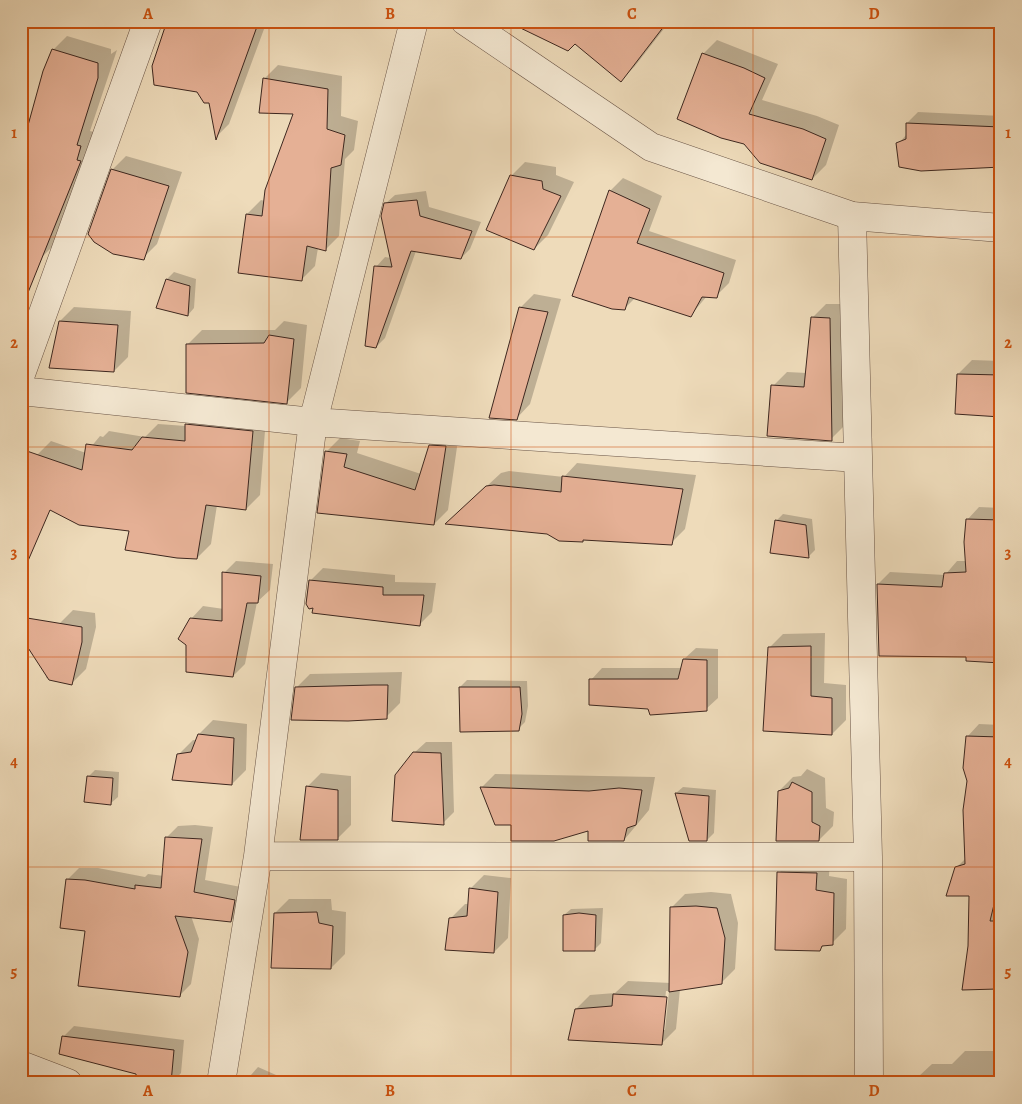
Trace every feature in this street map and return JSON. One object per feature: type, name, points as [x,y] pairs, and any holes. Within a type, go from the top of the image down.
[{"type":"street","points":[[21,374],[148,21]]},
{"type":"street","points":[[221,1083],[258,856],[313,422],[414,21]]},
{"type":"street","points":[[466,21],[651,147],[852,216],[1001,228]]},
{"type":"street","points":[[852,216],[868,856],[869,1083]]},
{"type":"street","points":[[21,391],[313,422],[858,458]]},
{"type":"street","points":[[258,856],[868,856]]},
{"type":"street","points":[[21,1065],[68,1083]]},
{"type":"building","points":[[167,21],[259,21],[216,140],[209,103],[204,103],[197,92],[154,85],[152,66]]},
{"type":"building","points":[[506,21],[668,21],[621,82],[575,44],[568,51]]},
{"type":"building","points":[[52,49],[98,63],[98,78],[77,145],[81,146],[77,160],[81,161],[23,305],[21,127],[27,129],[43,71]]},
{"type":"building","points":[[702,53],[744,68],[765,78],[749,114],[803,129],[826,139],[812,180],[760,163],[744,144],[721,138],[677,119]]},
{"type":"building","points":[[263,78],[328,89],[327,129],[345,135],[341,165],[331,168],[326,251],[307,246],[302,281],[238,273],[246,214],[262,216],[265,190],[293,114],[259,113]]},
{"type":"building","points":[[906,123],[1001,127],[1001,167],[921,171],[899,167],[896,143],[906,139]]},
{"type":"building","points":[[111,169],[169,186],[144,260],[113,254],[94,242],[88,234]]},
{"type":"building","points":[[510,175],[542,181],[543,189],[561,196],[534,250],[486,230]]},
{"type":"building","points":[[609,190],[650,209],[637,243],[724,273],[717,298],[702,297],[691,317],[629,297],[625,310],[612,309],[572,296]]},
{"type":"building","points":[[417,200],[420,216],[472,231],[461,259],[411,251],[376,348],[365,346],[374,266],[392,267],[381,216],[384,203]]},
{"type":"building","points":[[166,279],[190,286],[188,316],[156,308]]},
{"type":"building","points":[[519,307],[548,312],[517,420],[489,418]]},
{"type":"building","points":[[811,317],[830,318],[832,441],[767,436],[771,385],[804,387]]},
{"type":"building","points":[[59,321],[118,325],[114,372],[49,368]]},
{"type":"building","points":[[269,335],[294,339],[287,404],[186,393],[186,344],[264,343]]},
{"type":"building","points":[[957,374],[1001,375],[1001,417],[955,414]]},
{"type":"building","points":[[185,424],[253,431],[246,510],[206,505],[197,559],[125,550],[129,531],[79,525],[50,510],[21,577],[21,449],[82,470],[86,444],[132,450],[142,437],[185,441]]},
{"type":"building","points":[[429,445],[446,446],[434,525],[317,513],[325,451],[347,454],[344,467],[415,490]]},
{"type":"building","points":[[562,476],[683,489],[672,545],[583,540],[583,542],[559,541],[547,534],[445,524],[486,486],[494,485],[561,492]]},
{"type":"building","points":[[966,519],[1001,520],[1001,663],[966,661],[966,657],[879,656],[877,584],[942,587],[944,573],[966,572],[964,542]]},
{"type":"building","points":[[775,520],[806,525],[809,558],[770,553]]},
{"type":"building","points":[[222,572],[261,576],[258,603],[247,603],[233,677],[186,672],[186,645],[178,639],[190,618],[222,621]]},
{"type":"building","points":[[309,580],[383,587],[383,595],[424,595],[420,626],[312,613],[313,608],[309,609],[306,604]]},
{"type":"building","points":[[21,617],[82,627],[82,642],[72,685],[49,680],[21,637]]},
{"type":"building","points":[[811,646],[811,696],[832,698],[832,735],[763,731],[768,647]]},
{"type":"building","points":[[683,659],[707,660],[707,711],[650,715],[648,709],[589,705],[589,679],[678,679]]},
{"type":"building","points":[[388,685],[387,719],[348,721],[291,720],[295,687]]},
{"type":"building","points":[[459,687],[520,687],[522,714],[519,731],[460,732]]},
{"type":"building","points":[[198,734],[234,738],[232,785],[172,780],[177,754],[191,752]]},
{"type":"building","points":[[966,736],[1001,737],[1001,783],[997,784],[1000,818],[999,884],[990,921],[1001,921],[997,989],[962,990],[968,946],[969,896],[946,896],[955,867],[965,864],[963,810],[967,781],[963,768]]},
{"type":"building","points":[[413,752],[441,753],[444,825],[392,821],[395,775]]},
{"type":"building","points":[[87,776],[113,778],[111,805],[84,802]]},
{"type":"building","points":[[792,782],[812,792],[812,822],[820,826],[819,841],[776,841],[778,791],[789,788]]},
{"type":"building","points":[[306,786],[338,790],[338,840],[300,840]]},
{"type":"building","points":[[480,787],[589,791],[619,788],[642,790],[636,825],[627,828],[624,841],[588,841],[588,831],[554,841],[511,841],[511,825],[495,825]]},
{"type":"building","points":[[675,793],[709,796],[707,841],[689,841]]},
{"type":"building","points":[[165,837],[202,839],[194,892],[235,900],[231,922],[175,916],[188,952],[180,997],[78,986],[85,931],[60,928],[66,879],[85,880],[135,889],[135,885],[161,888]]},
{"type":"building","points":[[777,872],[817,873],[816,890],[834,893],[833,945],[822,946],[820,951],[775,950]]},
{"type":"building","points":[[469,888],[498,892],[494,953],[445,950],[449,918],[467,916]]},
{"type":"building","points":[[696,906],[717,908],[725,938],[722,984],[669,992],[670,907]]},
{"type":"building","points":[[317,912],[319,923],[333,926],[331,969],[271,968],[274,913]]},
{"type":"building","points":[[579,913],[596,915],[595,951],[563,951],[563,915]]},
{"type":"building","points":[[613,994],[667,997],[662,1045],[568,1040],[575,1009],[612,1006]]},
{"type":"building","points":[[62,1036],[174,1050],[171,1083],[137,1081],[136,1074],[59,1054]]}]
